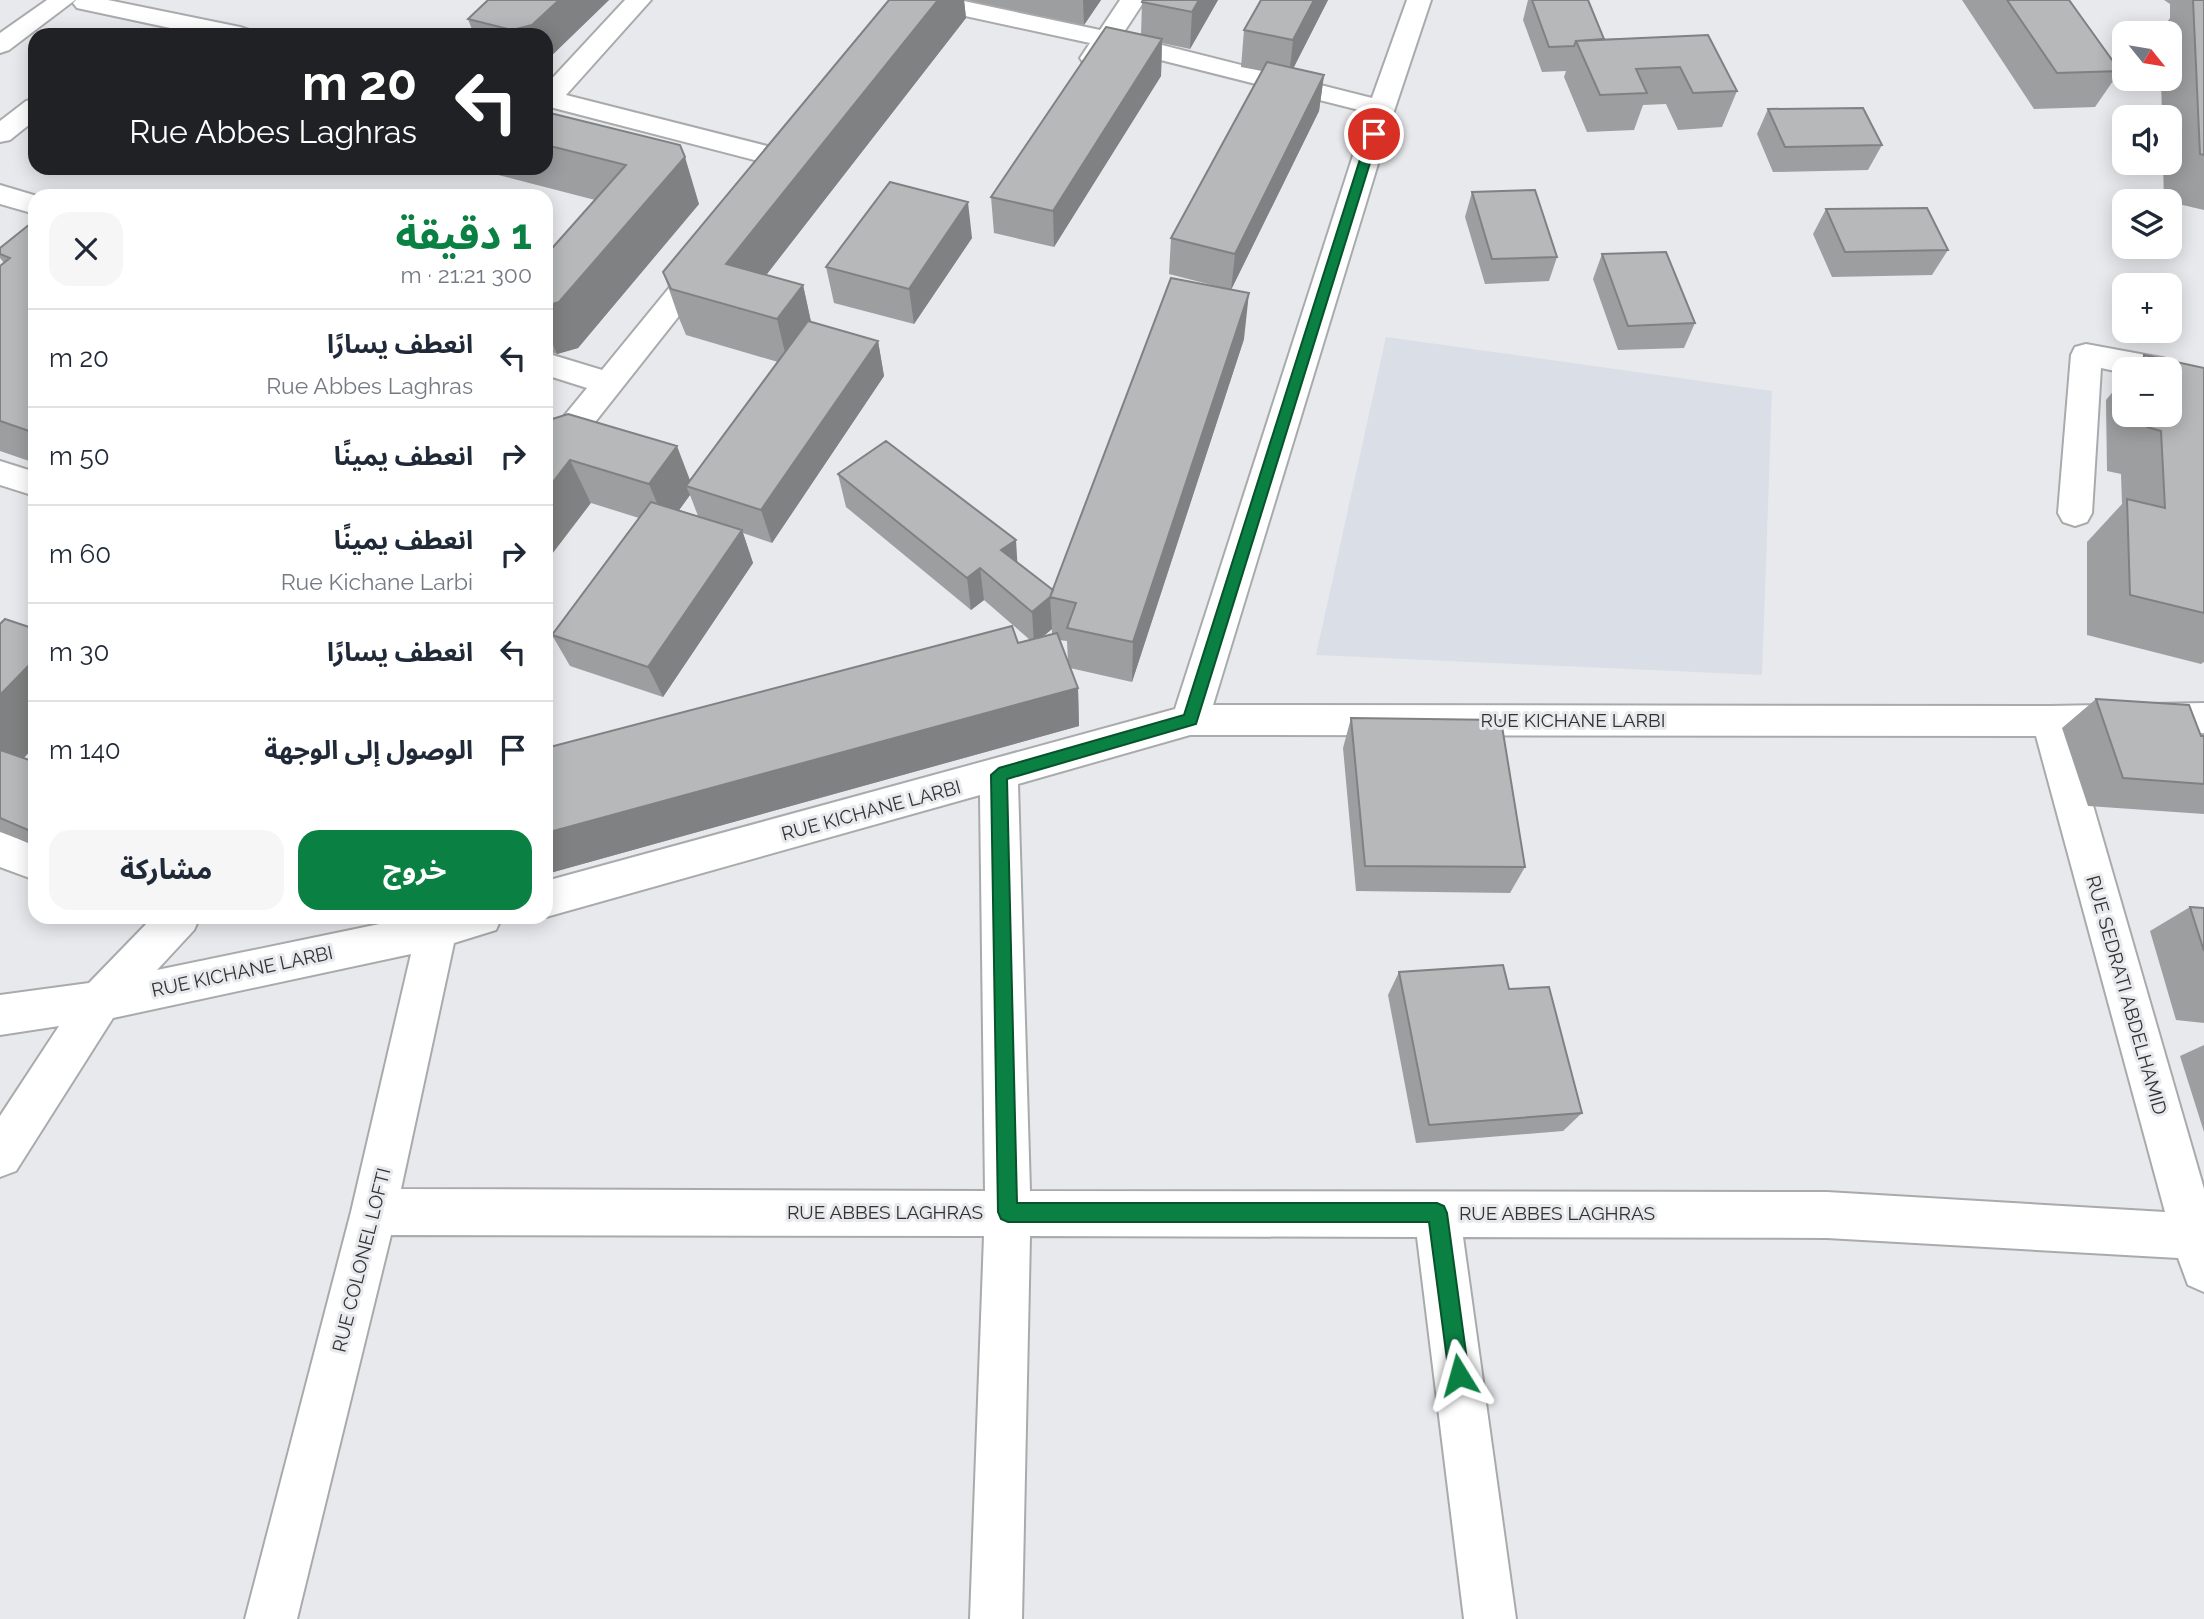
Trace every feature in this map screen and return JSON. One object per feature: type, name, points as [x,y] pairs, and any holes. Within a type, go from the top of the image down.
[{"type":"street","points":[[136,28],[172,0]]},
{"type":"street","points":[[553,93],[639,0]]},
{"type":"street","points":[[1082,74],[1133,0]]},
{"type":"street","points":[[1190,720],[1382,108],[1419,0]]},
{"type":"street","points":[[51,28],[80,1]]},
{"type":"street","points":[[31,28],[80,1],[205,28]]},
{"type":"street","points":[[914,4],[1106,39],[1382,108]]},
{"type":"street","points":[[0,45],[28,30]]},
{"type":"street","points":[[0,67],[28,46]]},
{"type":"street","points":[[553,101],[789,160]]},
{"type":"street","points":[[0,134],[28,112]]},
{"type":"street","points":[[0,194],[28,216]]},
{"type":"street","points":[[553,452],[720,245]]},
{"type":"street","points":[[2075,513],[2086,355],[2112,360]]},
{"type":"street","points":[[553,366],[608,383]]},
{"type":"street","points":[[0,473],[28,482]]},
{"type":"street","name":"RUE KICHANE LARBI","points":[[553,898],[1190,720],[2050,721],[2204,718]]},
{"type":"street","name":"RUE SEDRATI ABDELHAMID","points":[[2050,721],[2199,1252]]},
{"type":"street","points":[[996,1619],[1008,1212],[999,775]]},
{"type":"street","points":[[0,849],[28,860]]},
{"type":"street","points":[[0,1155],[100,1001],[169,924]]},
{"type":"street","name":"RUE KICHANE LARBI","points":[[0,1015],[100,1001],[418,924]]},
{"type":"street","name":"RUE COLONEL LOFTI","points":[[271,1619],[374,1212],[422,924]]},
{"type":"street","name":"RUE ABBES LAGHRAS","points":[[374,1212],[1827,1215],[2199,1252]]},
{"type":"street","points":[[1437,1213],[1490,1619]]},
{"type":"shaded area","points":[[1386,337],[1772,391],[1762,675],[1316,655]]},
{"type":"building","points":[[488,0],[559,0],[532,25],[520,28],[504,28],[468,19]]},
{"type":"building","points":[[889,0],[938,0],[726,264],[803,285],[777,319],[671,289],[663,272]]},
{"type":"building","points":[[1199,0],[1192,12],[1142,2]]},
{"type":"building","points":[[1261,0],[1314,0],[1293,40],[1244,30]]},
{"type":"building","points":[[1532,0],[1588,0],[1604,39],[1576,41],[1574,46],[1549,47]]},
{"type":"building","points":[[2007,0],[2069,0],[2112,60],[2112,71],[2057,73]]},
{"type":"building","points":[[2193,0],[2204,0],[2204,155],[2200,154]]},
{"type":"building","points":[[1106,27],[1162,39],[1053,211],[991,197]]},
{"type":"building","points":[[1708,35],[1737,91],[1693,93],[1680,67],[1636,69],[1647,93],[1600,95],[1576,41]]},
{"type":"building","points":[[1267,62],[1324,75],[1235,254],[1171,238]]},
{"type":"building","points":[[1863,108],[1882,145],[1785,147],[1768,109]]},
{"type":"building","points":[[553,114],[680,145],[685,157],[559,302],[553,304],[553,247],[626,165],[553,147]]},
{"type":"building","points":[[890,182],[968,202],[909,289],[826,267]]},
{"type":"building","points":[[1535,190],[1557,257],[1492,259],[1472,192]]},
{"type":"building","points":[[1927,208],[1948,250],[1845,252],[1826,209]]},
{"type":"building","points":[[28,226],[28,431],[0,421],[0,266],[10,258],[0,254],[0,248]]},
{"type":"building","points":[[1666,252],[1695,323],[1628,326],[1602,254]]},
{"type":"building","points":[[1171,278],[1249,293],[1133,642],[1067,628],[1076,603],[1050,597]]},
{"type":"building","points":[[808,321],[878,341],[761,510],[686,486]]},
{"type":"building","points":[[2182,363],[2204,368],[2204,613],[2130,595],[2127,499],[2165,508],[2161,431],[2147,427],[2182,427]]},
{"type":"building","points":[[568,414],[677,446],[649,484],[570,460],[553,482],[553,419]]},
{"type":"building","points":[[886,441],[1016,540],[1001,550],[1053,590],[1050,597],[1032,612],[980,568],[967,578],[838,474]]},
{"type":"building","points":[[651,502],[742,530],[648,667],[553,634]]},
{"type":"building","points":[[5,619],[28,627],[28,666],[0,695],[0,624]]},
{"type":"building","points":[[1012,626],[1018,643],[1057,633],[1078,688],[553,831],[553,746]]},
{"type":"building","points":[[2096,699],[2189,705],[2201,736],[2204,736],[2204,784],[2123,778]]},
{"type":"building","points":[[1351,718],[1501,720],[1525,867],[1365,866]]},
{"type":"building","points":[[0,750],[28,760],[28,830],[0,818]]},
{"type":"building","points":[[2190,907],[2204,908],[2204,951]]},
{"type":"building","points":[[1503,965],[1509,989],[1549,987],[1582,1113],[1429,1125],[1399,972]]},
{"type":"route","points":[[1374,134],[1190,720],[999,775],[1008,1212],[1437,1213],[1459,1375]]}]
